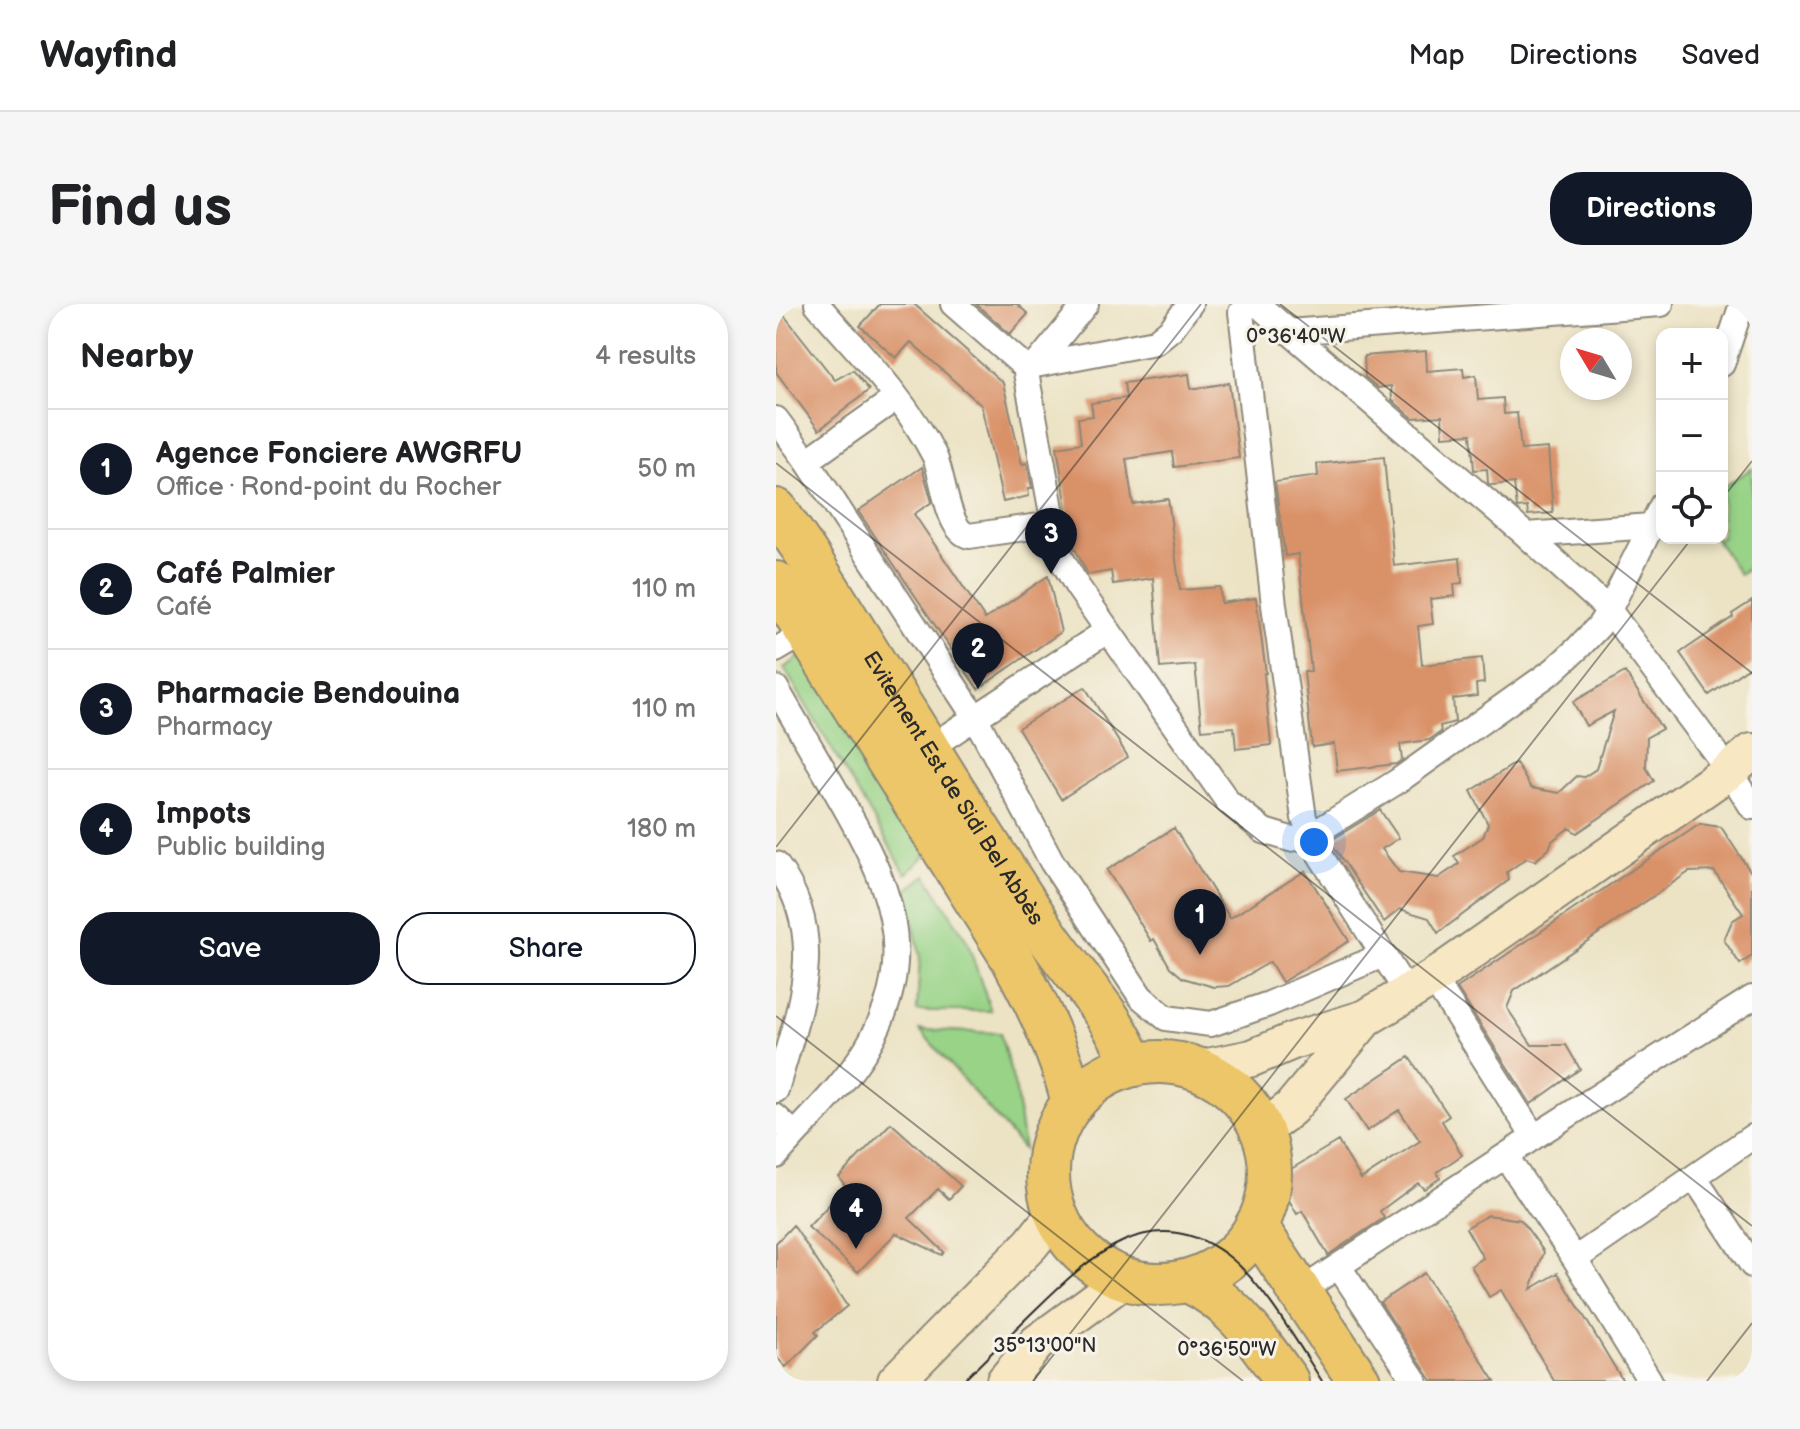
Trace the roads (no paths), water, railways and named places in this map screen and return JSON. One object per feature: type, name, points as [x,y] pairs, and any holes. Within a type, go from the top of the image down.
[{"type":"highway","name":"Evitement Est de Sidi Bel Abbès","points":[[776,510],[1047,935],[1110,1022],[1133,1065]]},
{"type":"highway","name":"Evitement Est de Sidi Bel Abbès","points":[[776,583],[791,641],[1012,958],[1036,1001],[1073,1102]]},
{"type":"highway","points":[[1166,1062],[1198,1069],[1219,1079],[1251,1111],[1268,1150],[1269,1189],[1256,1226],[1213,1270],[1188,1281],[1159,1285],[1126,1278],[1087,1260],[1067,1238],[1055,1214],[1047,1175],[1053,1136],[1073,1102],[1090,1085],[1133,1065],[1166,1062]]},
{"type":"highway","points":[[1256,1226],[1359,1381]]},
{"type":"highway","points":[[1188,1281],[1210,1291],[1233,1311],[1287,1381]]},
{"type":"main road","points":[[1198,1069],[1252,1058],[1295,1040],[1366,1018],[1421,986],[1740,762]]},
{"type":"main road","points":[[1262,1131],[1291,1108],[1366,1018]]},
{"type":"main road","points":[[896,1381],[1031,1244],[1055,1214]]},
{"type":"main road","points":[[1005,1381],[1037,1343],[1126,1278]]},
{"type":"street","points":[[953,304],[1030,366],[1053,524],[1061,558],[1077,586],[1228,802],[1251,823],[1276,836],[1290,839],[1310,836],[1398,781],[1554,670],[1588,637],[1609,610],[1656,518]]},
{"type":"street","points":[[1030,366],[1086,304]]},
{"type":"street","points":[[1030,366],[1155,342],[1171,329],[1190,304]]},
{"type":"street","points":[[1288,332],[1661,304]]},
{"type":"street","points":[[1728,346],[1742,304]]},
{"type":"street","points":[[1244,306],[1288,332],[1609,610],[1740,762],[1752,807]]},
{"type":"street","points":[[1244,306],[1290,734],[1301,805],[1310,836],[1383,955],[1421,986],[1534,1137]]},
{"type":"street","points":[[829,309],[922,432],[942,473],[952,519],[959,531],[969,536],[1053,524]]},
{"type":"street","points":[[807,461],[896,398]]},
{"type":"street","points":[[776,419],[807,461],[975,717],[1052,862],[1141,997],[1166,1018],[1211,1024],[1269,1004],[1383,955]]},
{"type":"street","points":[[1526,535],[1656,516]]},
{"type":"street","points":[[929,748],[1107,631]]},
{"type":"street","points":[[776,688],[867,846],[888,893],[895,934],[896,971],[885,1012],[865,1051],[776,1156]]},
{"type":"street","points":[[776,864],[798,900],[806,936],[806,981],[776,1090]]},
{"type":"street","points":[[1299,1292],[1752,998]]},
{"type":"street","points":[[776,1117],[794,1134]]},
{"type":"street","points":[[1575,1259],[1752,1137]]},
{"type":"street","points":[[1506,1157],[1575,1259],[1650,1381]]},
{"type":"street","points":[[1694,1177],[1752,1264]]},
{"type":"street","points":[[1339,1267],[1415,1381]]},
{"type":"tram line","points":[[963,1381],[1078,1270],[1124,1241],[1148,1233],[1173,1232],[1199,1239],[1240,1266],[1278,1314],[1322,1381]]},
{"type":"place","name":"Pharmacie Bendouina","points":[[1051,574]]},
{"type":"place","name":"Café Palmier","points":[[978,689]]},
{"type":"place","name":"Agence Fonciere AWGRFU","points":[[1200,955]]},
{"type":"place","name":"Impots","points":[[856,1249]]}]
